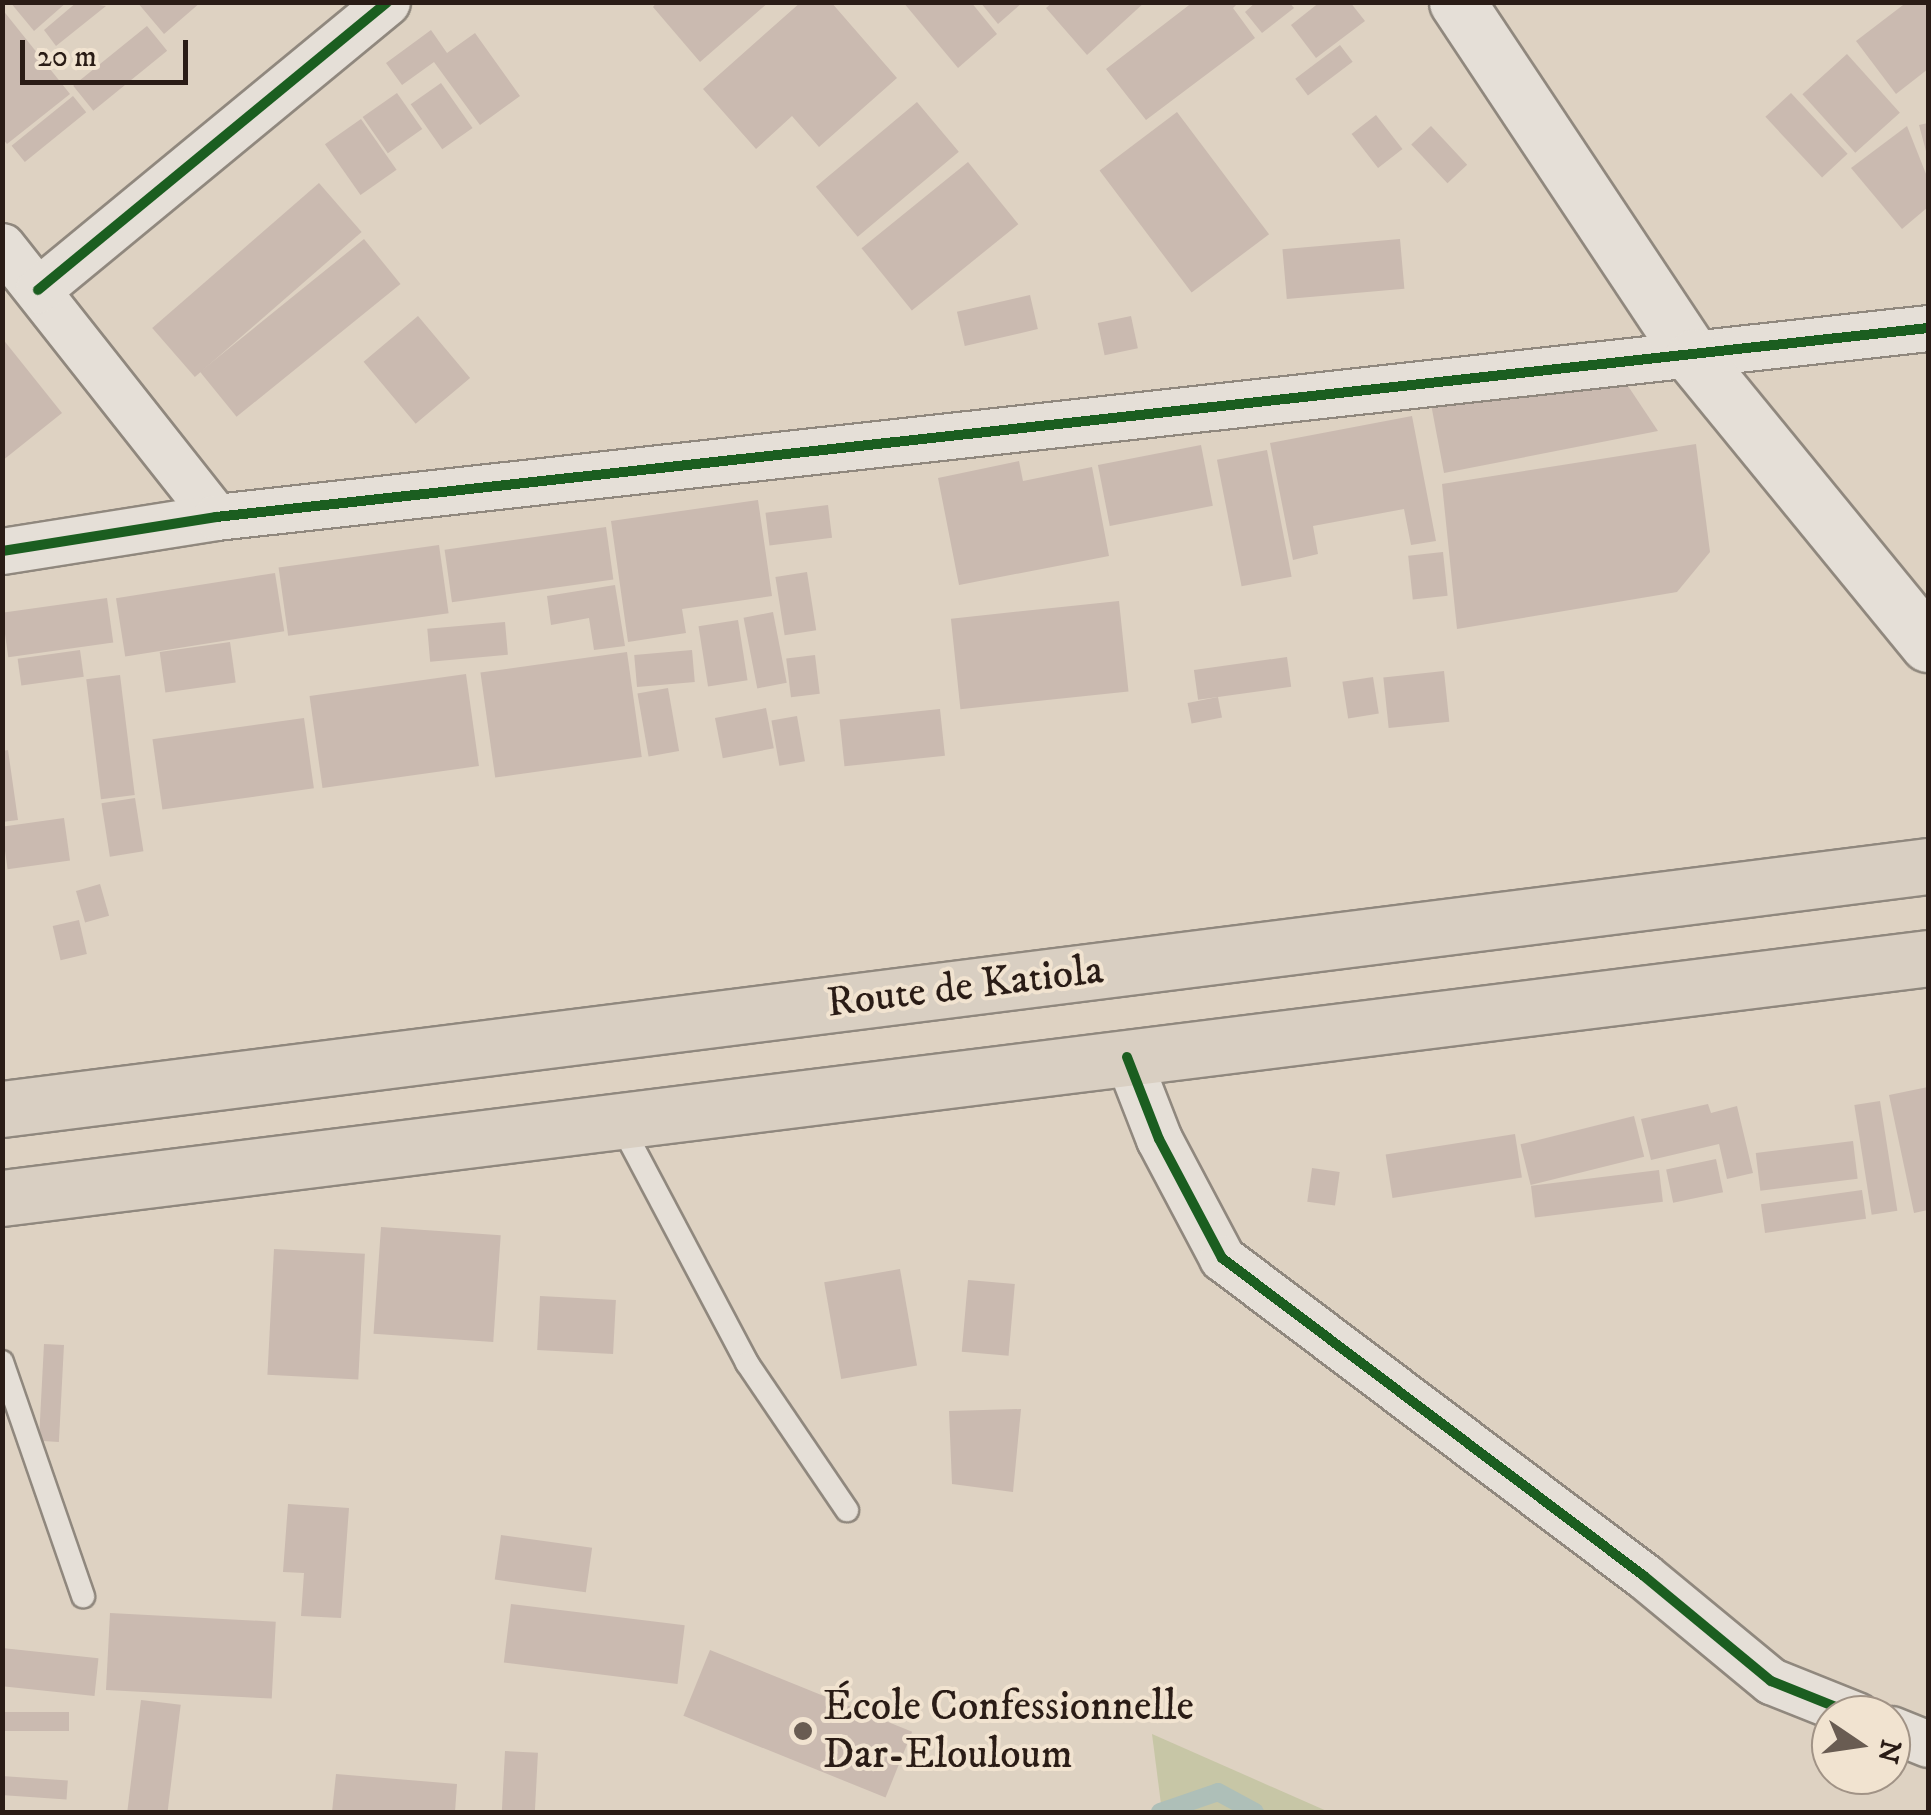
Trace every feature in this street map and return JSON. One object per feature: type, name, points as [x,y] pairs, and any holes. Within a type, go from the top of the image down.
[{"type":"highway","name":"Route de Katiola","points":[[2,1109],[1928,866]]},
{"type":"highway","name":"Route de Katiola","points":[[2,1198],[1928,958]]},
{"type":"street","points":[[38,290],[387,2]]},
{"type":"street","points":[[1457,2],[1694,357],[1928,644]]},
{"type":"street","points":[[2,246],[216,517]]},
{"type":"street","points":[[2,551],[216,517],[1694,357],[1928,328]]},
{"type":"street","points":[[1126,1056],[1159,1139],[1222,1258],[1644,1576],[1771,1681],[1811,1697]]},
{"type":"lane","points":[[619,1121],[747,1363],[847,1510]]},
{"type":"lane","points":[[2,1362],[83,1596]]},
{"type":"green space","points":[[1152,1734],[1329,1812],[1162,1812]]},
{"type":"building","points":[[10,2],[67,2],[34,31]]},
{"type":"building","points":[[77,2],[106,6],[56,46],[44,30]]},
{"type":"building","points":[[137,2],[201,2],[164,34]]},
{"type":"building","points":[[657,2],[769,2],[700,62],[653,7]]},
{"type":"building","points":[[801,2],[831,2],[897,78],[819,147],[792,116],[756,149],[703,89]]},
{"type":"building","points":[[903,2],[971,2],[997,34],[958,68]]},
{"type":"building","points":[[980,2],[1023,2],[998,24]]},
{"type":"building","points":[[1053,2],[1145,2],[1087,55],[1046,8]]},
{"type":"building","points":[[1193,2],[1239,2],[1233,8],[1255,38],[1146,120],[1106,69]]},
{"type":"building","points":[[1256,2],[1289,2],[1294,8],[1262,33],[1245,12]]},
{"type":"building","points":[[1320,2],[1350,2],[1365,21],[1316,58],[1291,25]]},
{"type":"building","points":[[1907,2],[1928,2],[1928,69],[1896,94],[1856,41]]},
{"type":"building","points":[[2,9],[70,94],[7,144],[2,138]]},
{"type":"building","points":[[147,26],[167,51],[93,111],[73,86]]},
{"type":"building","points":[[431,30],[447,53],[475,33],[520,96],[480,125],[434,62],[402,85],[386,63]]},
{"type":"building","points":[[1340,45],[1353,62],[1308,95],[1295,79]]},
{"type":"building","points":[[1847,54],[1900,113],[1855,153],[1802,94]]},
{"type":"building","points":[[441,83],[473,128],[442,149],[411,104]]},
{"type":"building","points":[[397,93],[422,129],[388,153],[363,117]]},
{"type":"building","points":[[1791,93],[1848,154],[1822,178],[1765,117]]},
{"type":"building","points":[[73,96],[86,112],[25,162],[12,146]]},
{"type":"building","points":[[917,102],[959,152],[858,237],[816,187]]},
{"type":"building","points":[[1177,112],[1269,234],[1192,293],[1100,170]]},
{"type":"building","points":[[1376,115],[1402,149],[1378,168],[1352,134]]},
{"type":"building","points":[[361,119],[397,170],[361,195],[325,144]]},
{"type":"building","points":[[1928,123],[1928,155],[1927,155],[1919,125]]},
{"type":"building","points":[[1431,126],[1467,165],[1447,183],[1411,144]]},
{"type":"building","points":[[1907,126],[1928,179],[1928,207],[1902,229],[1851,168]]},
{"type":"building","points":[[968,162],[1018,224],[912,310],[862,248]]},
{"type":"building","points":[[319,183],[362,232],[195,377],[152,328]]},
{"type":"building","points":[[364,239],[401,284],[237,417],[200,372]]},
{"type":"building","points":[[1400,239],[1404,289],[1287,299],[1282,249]]},
{"type":"building","points":[[1030,295],[1038,329],[965,346],[957,312]]},
{"type":"building","points":[[418,316],[470,378],[416,424],[364,362]]},
{"type":"building","points":[[1131,316],[1138,348],[1105,355],[1098,323]]},
{"type":"building","points":[[2,338],[62,413],[2,461]]},
{"type":"building","points":[[1616,368],[1658,431],[1444,473],[1431,404]]},
{"type":"building","points":[[1412,416],[1436,541],[1411,545],[1404,509],[1313,526],[1318,554],[1293,560],[1270,443]]},
{"type":"building","points":[[1696,444],[1710,552],[1677,592],[1457,629],[1442,484]]},
{"type":"building","points":[[1201,445],[1213,506],[1110,526],[1098,465]]},
{"type":"building","points":[[1267,450],[1292,577],[1242,586],[1217,460]]},
{"type":"building","points":[[1019,461],[1023,481],[1092,467],[1109,556],[959,585],[938,478]]},
{"type":"building","points":[[758,500],[772,596],[682,609],[686,633],[628,642],[611,521]]},
{"type":"building","points":[[828,505],[832,538],[769,545],[765,513]]},
{"type":"building","points":[[606,527],[613,579],[452,602],[445,550]]},
{"type":"building","points":[[439,545],[449,613],[288,636],[279,568]]},
{"type":"building","points":[[1443,552],[1448,596],[1413,599],[1408,556]]},
{"type":"building","points":[[807,572],[816,630],[785,635],[775,577]]},
{"type":"building","points":[[275,573],[284,631],[125,656],[116,598]]},
{"type":"building","points":[[615,585],[625,646],[594,650],[589,618],[551,625],[547,596]]},
{"type":"building","points":[[107,598],[113,643],[8,657],[2,613]]},
{"type":"building","points":[[1119,601],[1129,692],[960,709],[951,619]]},
{"type":"building","points":[[773,612],[787,683],[757,688],[744,618]]},
{"type":"building","points":[[738,620],[748,680],[708,687],[698,626]]},
{"type":"building","points":[[505,622],[508,655],[430,662],[427,629]]},
{"type":"building","points":[[230,642],[236,683],[165,692],[160,652]]},
{"type":"building","points":[[80,650],[84,677],[21,686],[18,659]]},
{"type":"building","points":[[692,650],[695,682],[637,687],[634,655]]},
{"type":"building","points":[[627,652],[642,757],[495,778],[480,673]]},
{"type":"building","points":[[815,655],[820,694],[791,697],[786,659]]},
{"type":"building","points":[[1287,657],[1291,687],[1198,700],[1194,670]]},
{"type":"building","points":[[1444,671],[1449,722],[1389,728],[1383,677]]},
{"type":"building","points":[[466,674],[479,766],[322,788],[310,696]]},
{"type":"building","points":[[120,675],[135,795],[101,799],[86,679]]},
{"type":"building","points":[[1373,677],[1379,714],[1348,718],[1342,682]]},
{"type":"building","points":[[668,688],[679,751],[649,756],[637,693]]},
{"type":"building","points":[[1218,697],[1222,718],[1192,724],[1188,703]]},
{"type":"building","points":[[766,708],[774,748],[723,758],[715,718]]},
{"type":"building","points":[[940,709],[945,756],[844,766],[840,720]]},
{"type":"building","points":[[797,716],[805,761],[779,766],[771,721]]},
{"type":"building","points":[[304,718],[314,788],[162,810],[152,739]]},
{"type":"building","points":[[8,750],[18,820],[2,822],[2,751]]},
{"type":"building","points":[[135,798],[143,851],[110,857],[101,803]]},
{"type":"building","points":[[64,818],[70,861],[8,869],[2,827]]},
{"type":"building","points":[[100,884],[109,916],[85,923],[76,891]]},
{"type":"building","points":[[79,920],[87,954],[61,960],[53,926]]},
{"type":"building","points":[[1928,1087],[1928,1210],[1914,1213],[1889,1095]]},
{"type":"building","points":[[1880,1101],[1897,1211],[1872,1215],[1854,1105]]},
{"type":"building","points":[[1708,1104],[1711,1113],[1737,1106],[1753,1173],[1727,1179],[1719,1144],[1651,1160],[1641,1119]]},
{"type":"building","points":[[1634,1116],[1644,1157],[1531,1185],[1520,1144]]},
{"type":"building","points":[[1515,1134],[1522,1177],[1392,1198],[1386,1154]]},
{"type":"building","points":[[1853,1141],[1858,1179],[1760,1191],[1756,1153]]},
{"type":"building","points":[[1716,1159],[1723,1192],[1673,1203],[1666,1170]]},
{"type":"building","points":[[1312,1168],[1340,1172],[1335,1206],[1307,1202]]},
{"type":"building","points":[[1659,1170],[1663,1202],[1535,1217],[1531,1186]]},
{"type":"building","points":[[1862,1190],[1866,1219],[1765,1233],[1761,1204]]},
{"type":"building","points":[[381,1227],[501,1235],[493,1342],[374,1334]]},
{"type":"building","points":[[274,1249],[365,1254],[358,1380],[267,1375]]},
{"type":"building","points":[[900,1269],[917,1366],[841,1379],[824,1282]]},
{"type":"building","points":[[968,1280],[1015,1284],[1009,1356],[962,1352]]},
{"type":"building","points":[[540,1296],[616,1300],[613,1354],[537,1350]]},
{"type":"building","points":[[44,1344],[64,1345],[59,1442],[39,1441]]},
{"type":"building","points":[[1021,1409],[1013,1492],[952,1484],[949,1411]]},
{"type":"building","points":[[288,1504],[349,1508],[341,1618],[301,1616],[304,1573],[283,1572]]},
{"type":"building","points":[[501,1535],[592,1548],[586,1592],[495,1580]]},
{"type":"building","points":[[511,1604],[685,1625],[678,1684],[504,1663]]},
{"type":"building","points":[[110,1613],[276,1622],[272,1699],[106,1690]]},
{"type":"building","points":[[2,1648],[98,1658],[94,1696],[2,1686]]},
{"type":"building","points":[[710,1650],[912,1732],[886,1797],[683,1716]]},
{"type":"building","points":[[141,1700],[181,1705],[168,1812],[127,1812]]},
{"type":"building","points":[[2,1712],[69,1712],[69,1731],[2,1731]]},
{"type":"building","points":[[505,1751],[538,1753],[535,1812],[502,1812]]},
{"type":"building","points":[[336,1774],[457,1784],[455,1812],[332,1812]]},
{"type":"building","points":[[2,1776],[68,1781],[67,1800],[2,1795]]},
{"type":"waterway","points":[[1160,1812],[1218,1792],[1255,1812]]},
{"type":"cycle path","points":[[38,290],[387,2]]},
{"type":"cycle path","points":[[2,551],[216,517],[1928,328]]},
{"type":"cycle path","points":[[1127,1057],[1159,1139],[1222,1258],[1644,1576],[1771,1681],[1811,1697]]},
{"type":"place","name":"École Confessionnelle Dar-Elouloum","points":[[803,1731]]}]
